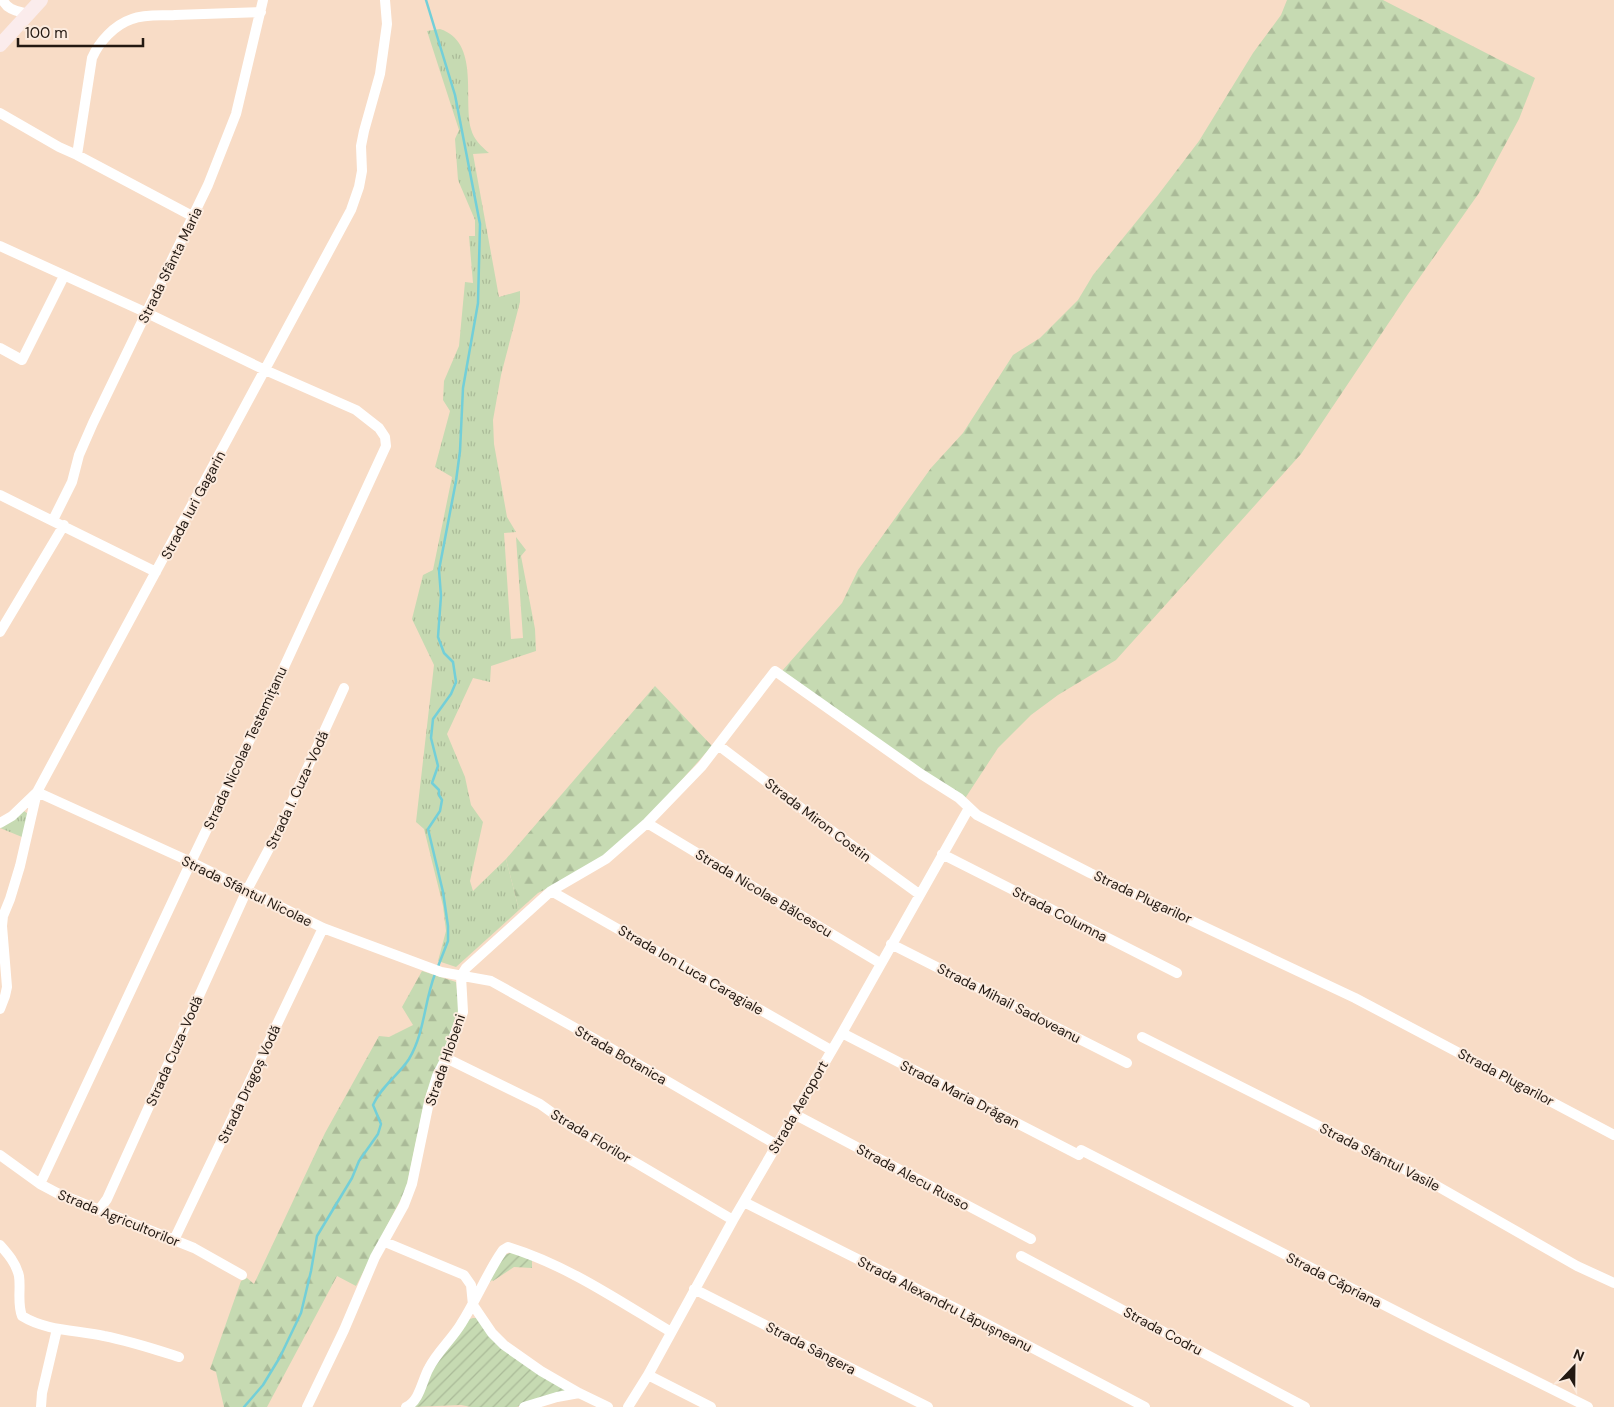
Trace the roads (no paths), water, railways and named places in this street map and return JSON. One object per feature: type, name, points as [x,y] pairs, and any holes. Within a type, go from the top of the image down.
[{"type":"main road","points":[[0,45],[41,0]]},
{"type":"street","name":"Strada Sfânta Maria","points":[[53,520],[72,482],[79,455],[90,431],[208,185],[236,114],[263,0]]},
{"type":"street","name":"Strada Iuri Gagarin","points":[[0,1009],[6,996],[7,987],[2,926],[3,916],[20,866],[37,792],[351,210],[360,187],[362,138],[380,74],[384,49],[387,24],[385,0]]},
{"type":"street","points":[[1,1],[11,9],[28,14]]},
{"type":"street","points":[[77,155],[92,58],[96,48],[104,38],[132,19],[152,16],[261,12]]},
{"type":"street","points":[[0,113],[58,147],[77,155],[194,217]]},
{"type":"street","name":"Strada Nicolae Testemițanu","points":[[0,246],[265,370],[356,410],[379,428],[385,437],[386,446],[267,704],[40,1184]]},
{"type":"street","points":[[0,348],[22,360],[64,276]]},
{"type":"street","points":[[0,495],[156,572]]},
{"type":"street","points":[[0,632],[64,526]]},
{"type":"street","name":"Strada Plugarilor","points":[[718,745],[775,671],[959,798],[977,815],[1090,873],[1355,998],[1614,1135]]},
{"type":"street","name":"Strada I. Cuza-Vodă","points":[[247,890],[280,828],[344,688]]},
{"type":"street","points":[[461,976],[466,968],[551,891],[606,859],[647,823],[702,766],[718,745]]},
{"type":"street","name":"Strada Miron Costin","points":[[718,745],[919,894]]},
{"type":"street","points":[[0,823],[12,816],[37,792]]},
{"type":"street","name":"Strada Sfântul Nicolae","points":[[37,792],[191,862],[323,928],[436,970],[461,976]]},
{"type":"street","name":"Strada Aeroport","points":[[628,1407],[648,1375],[732,1220],[842,1033],[969,808]]},
{"type":"street","name":"Strada Nicolae Bălcescu","points":[[647,823],[880,963]]},
{"type":"street","name":"Strada Columna","points":[[942,854],[1177,973]]},
{"type":"street","name":"Strada Cuza-Vodă","points":[[98,1210],[107,1199],[247,890]]},
{"type":"street","name":"Strada Ion Luca Caragiale","points":[[551,891],[831,1050]]},
{"type":"street","name":"Strada Dragoș Vodă","points":[[174,1240],[323,928]]},
{"type":"street","name":"Strada Mihail Sadoveanu","points":[[891,944],[1127,1063]]},
{"type":"street","name":"Strada Hlobeni","points":[[308,1407],[375,1258],[404,1205],[412,1184],[429,1102],[437,1076],[446,1058],[463,1012],[461,976]]},
{"type":"street","name":"Strada Botanica","points":[[461,976],[491,981],[777,1145]]},
{"type":"street","name":"Strada Maria Drăgan","points":[[842,1033],[1080,1152]]},
{"type":"street","name":"Strada Sfântul Vasile","points":[[1142,1037],[1430,1182],[1577,1266],[1614,1283]]},
{"type":"street","name":"Strada Florilor","points":[[446,1058],[540,1104],[575,1129],[732,1220]]},
{"type":"street","name":"Strada Alecu Russo","points":[[794,1114],[1031,1239]]},
{"type":"street","name":"Strada Căpriana","points":[[1080,1152],[1588,1407]]},
{"type":"street","name":"Strada Agricultorilor","points":[[0,1155],[40,1184],[98,1210],[194,1248],[242,1275]]},
{"type":"street","name":"Strada Alexandru Lăpușneanu","points":[[744,1202],[983,1322],[1145,1407]]},
{"type":"street","points":[[385,1242],[464,1276],[471,1285],[473,1305],[492,1333],[504,1345],[541,1371],[608,1407]]},
{"type":"street","points":[[0,1245],[15,1264],[19,1276],[20,1310],[22,1316],[28,1320],[57,1329],[103,1335],[133,1342],[179,1357]]},
{"type":"street","points":[[406,1407],[416,1397],[429,1367],[461,1325],[494,1264],[503,1250],[508,1247],[551,1263],[671,1332]]},
{"type":"street","name":"Strada Codru","points":[[1020,1256],[1305,1407]]},
{"type":"street","name":"Strada Sângera","points":[[694,1289],[928,1407]]},
{"type":"street","points":[[41,1407],[42,1393],[57,1329]]},
{"type":"street","points":[[648,1375],[711,1407]]},
{"type":"street","points":[[524,1407],[557,1397],[579,1393]]},
{"type":"waterway","points":[[426,0],[455,95],[480,224],[478,303],[463,388],[460,451],[456,481],[439,570],[441,596],[438,637],[444,653],[453,662],[456,682],[451,694],[433,719],[431,738],[438,766],[432,783],[439,790],[442,800],[440,811],[428,829],[443,892],[448,926],[448,941],[437,969]]},
{"type":"waterway","points":[[244,1407],[263,1385],[280,1357],[301,1313],[317,1236],[352,1178],[359,1161],[378,1134],[381,1124],[373,1105],[381,1092],[405,1065],[414,1049],[435,974]]}]
